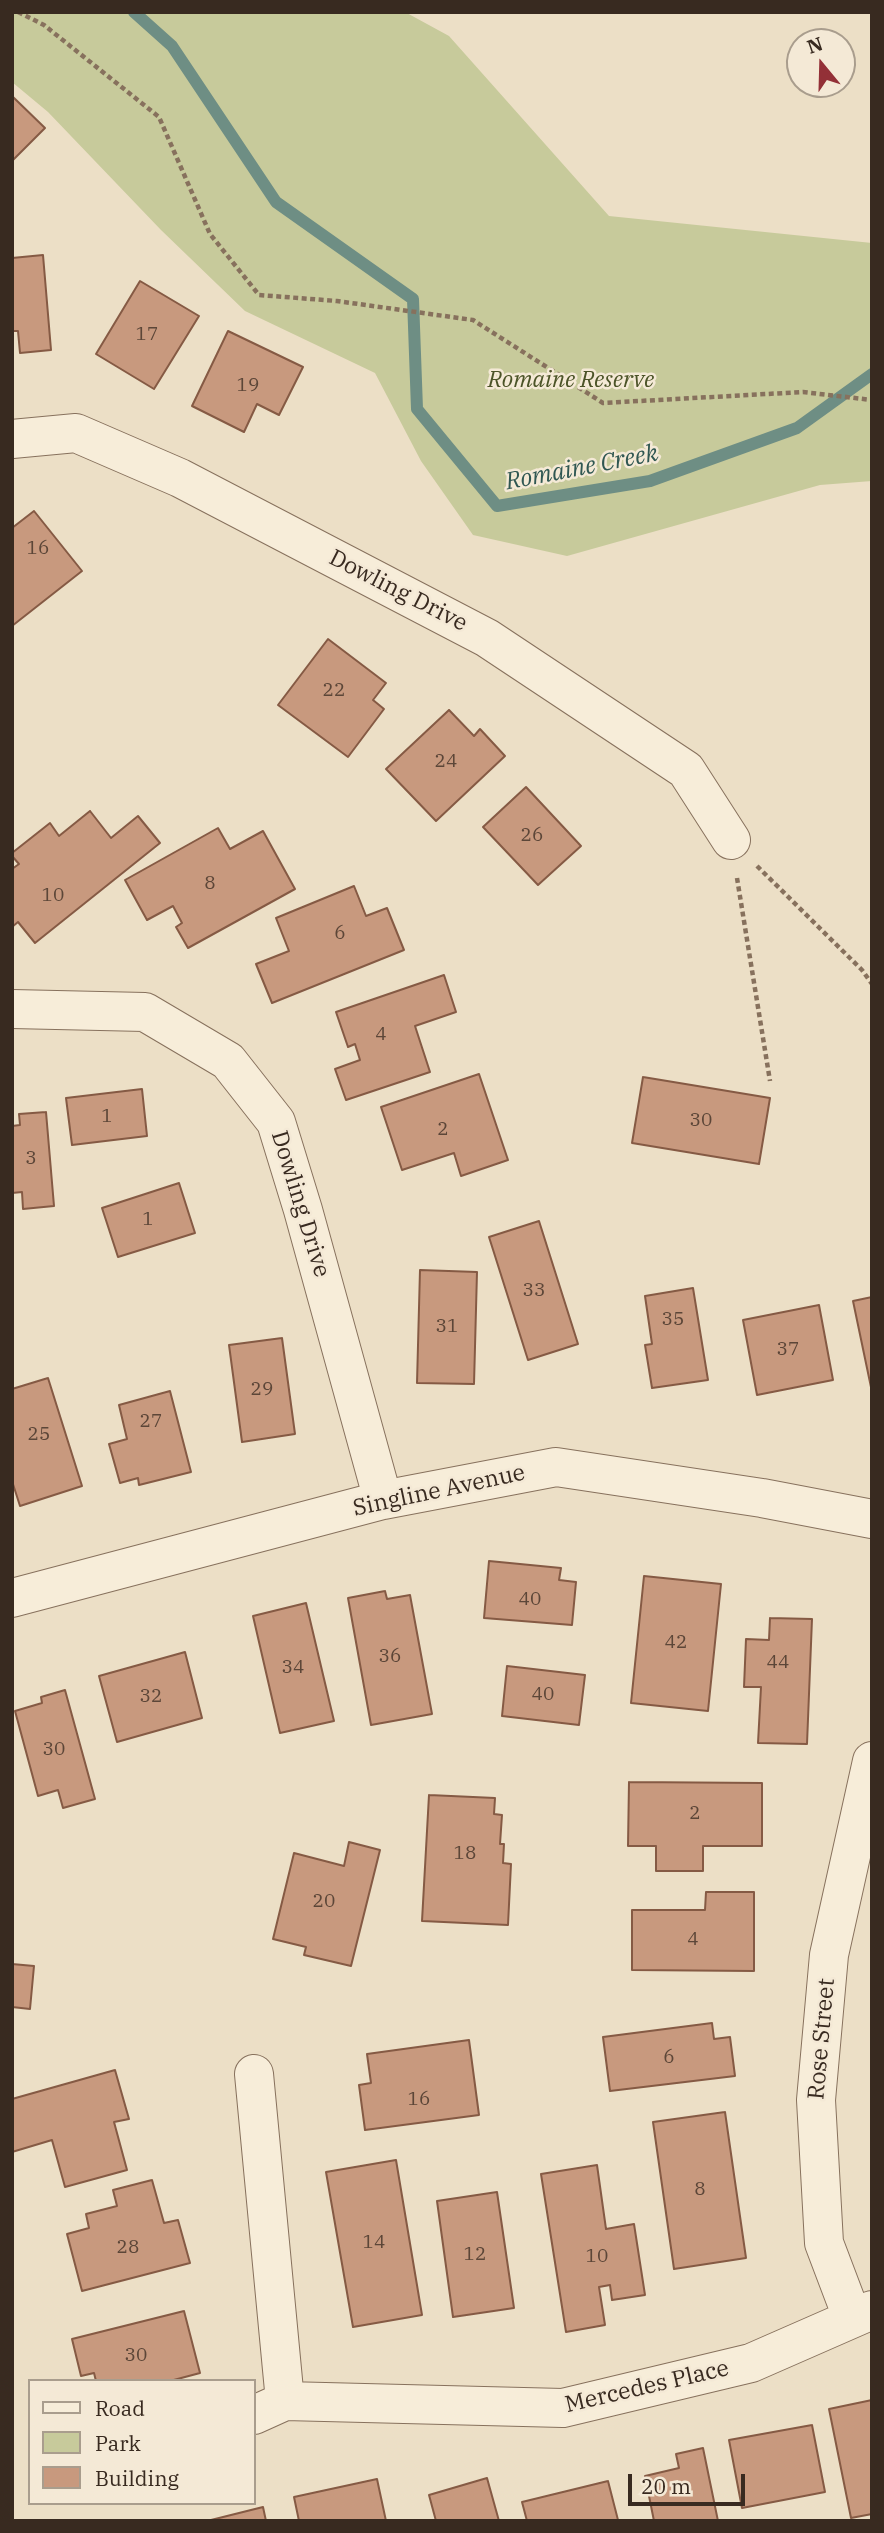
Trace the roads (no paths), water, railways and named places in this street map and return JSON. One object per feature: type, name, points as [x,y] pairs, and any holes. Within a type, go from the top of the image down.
[{"type":"street","name":"Dowling Drive","points":[[12,439],[76,433],[180,478],[487,638],[686,770],[731,840]]},
{"type":"street","name":"Dowling Drive","points":[[12,1009],[145,1012],[228,1061],[276,1122],[383,1500]]},
{"type":"street","name":"Singline Avenue","points":[[12,1598],[383,1500],[556,1467],[762,1498],[872,1519]]},
{"type":"street","name":"Rose Street","points":[[862,2314],[824,2243],[816,2100],[829,1955],[872,1761]]},
{"type":"street","name":"Mercedes Place","points":[[254,2074],[270,2408],[563,2408],[751,2363],[862,2314]]},
{"type":"waterway","name":"Romaine Creek","points":[[134,12],[172,46],[276,202],[413,299],[417,409],[497,506],[650,481],[797,428],[872,374]]},
{"type":"park label","name":"Romaine Reserve","points":[[571,380]]}]
